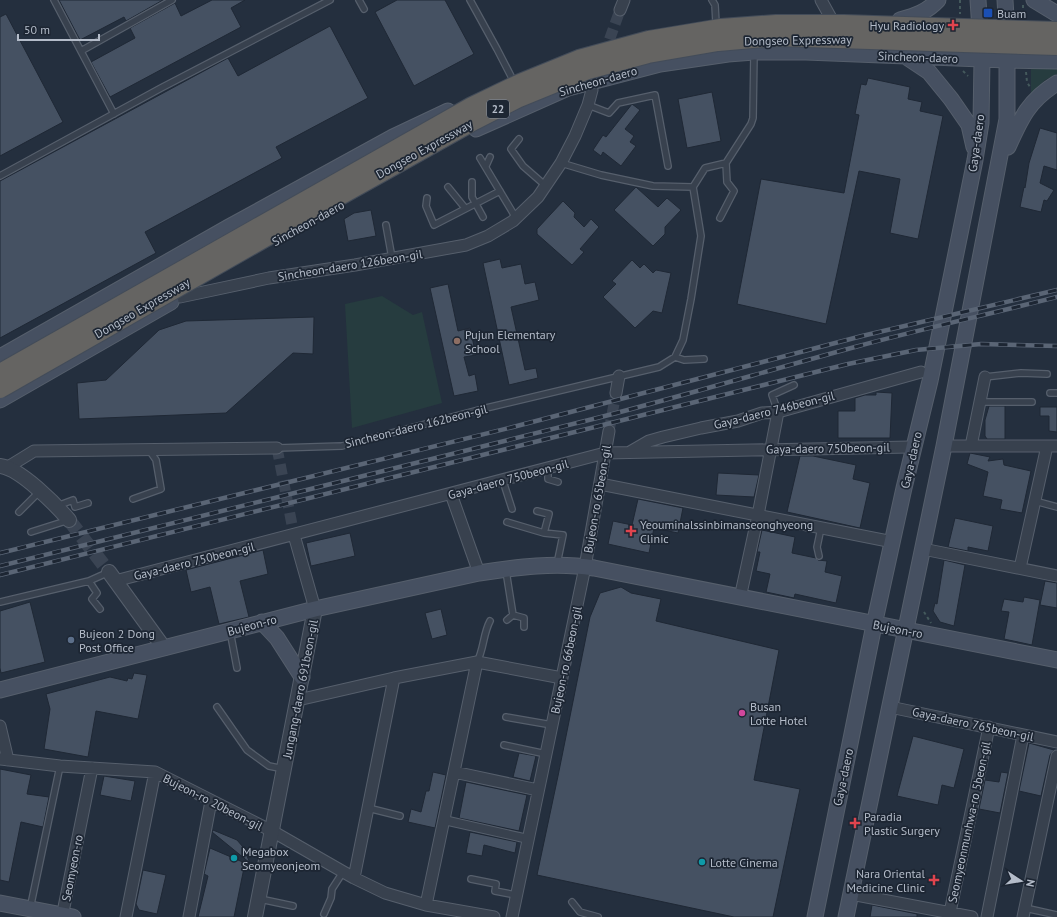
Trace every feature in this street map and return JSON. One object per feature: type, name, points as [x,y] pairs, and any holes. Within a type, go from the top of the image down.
[{"type":"highway","name":"Dongseo Expressway","points":[[0,373],[472,106],[520,83],[579,59],[649,40],[721,28],[776,24],[844,24],[1057,32]]},
{"type":"highway","name":"Dongseo Expressway","points":[[0,389],[474,121],[517,99],[588,70],[648,54],[718,42],[776,37],[1057,46]]},
{"type":"main road","points":[[900,20],[921,14],[933,6],[938,0]]},
{"type":"main road","name":"Gaya-daero","points":[[814,917],[874,625],[930,381],[975,160],[981,123],[982,59],[978,0]]},
{"type":"main road","name":"Gaya-daero","points":[[997,170],[1007,119],[1007,25],[1005,0]]},
{"type":"main road","points":[[1028,1],[1040,5],[1057,14]]},
{"type":"main road","points":[[0,357],[229,227],[393,137],[513,80],[555,62],[606,45],[647,34],[693,26],[772,19],[900,20],[1057,26]]},
{"type":"main road","name":"Sincheon-daero","points":[[0,400],[477,128],[568,88],[660,64],[728,54],[754,52],[806,52],[1007,60],[1057,60]]},
{"type":"main road","points":[[904,490],[921,372],[940,283],[956,222],[975,160],[975,151],[969,125],[929,72],[905,56]]},
{"type":"main road","points":[[846,917],[946,440],[965,381],[976,332],[983,289],[997,170],[1019,122],[1030,105],[1046,90],[1057,83]]},
{"type":"main road","name":"Bujeon-ro","points":[[0,690],[315,609],[506,568],[557,565],[585,567],[1057,660]]},
{"type":"main road","points":[[262,622],[277,638],[302,677]]},
{"type":"main road","name":"Seomyeon-ro","points":[[0,903],[66,916]]},
{"type":"street","points":[[821,0],[832,20]]},
{"type":"street","name":"Sincheon-daero 126beon-gil","points":[[180,297],[269,278],[466,245],[488,236],[516,218],[538,197],[546,186],[561,163],[575,136],[588,105],[592,90]]},
{"type":"street","name":"Gaya-daero 746beon-gil","points":[[629,453],[649,442],[663,437],[738,421],[762,413],[778,412],[921,372]]},
{"type":"street","points":[[616,393],[619,376]]},
{"type":"street","points":[[971,446],[985,377]]},
{"type":"street","points":[[740,598],[778,412]]},
{"type":"street","name":"Bujeon-ro 65beon-gil","points":[[585,567],[609,431]]},
{"type":"street","points":[[946,440],[971,446],[1052,446],[1035,501],[1020,568]]},
{"type":"street","name":"Gaya-daero 750beon-gil","points":[[112,577],[294,535],[605,453],[910,447]]},
{"type":"street","name":"Sincheon-daero 162beon-gil","points":[[4,466],[34,450],[277,448]]},
{"type":"street","points":[[4,466],[41,491],[69,520]]},
{"type":"street","points":[[600,484],[893,542]]},
{"type":"street","points":[[451,494],[479,573]]},
{"type":"street","points":[[294,535],[315,609]]},
{"type":"street","points":[[923,549],[1057,576]]},
{"type":"street","name":"Bujeon-ro 66beon-gil","points":[[512,917],[585,567]]},
{"type":"street","points":[[112,577],[164,648]]},
{"type":"street","name":"Jungang-daero 691beon-gil","points":[[255,917],[315,609]]},
{"type":"street","points":[[298,700],[394,678],[477,662],[562,678]]},
{"type":"street","points":[[426,905],[477,662]]},
{"type":"street","points":[[354,878],[394,678]]},
{"type":"street","name":"Gaya-daero 765beon-gil","points":[[890,706],[1057,742]]},
{"type":"street","points":[[0,726],[4,760]]},
{"type":"street","name":"Seomyeonmunhwa-ro 5beon-gil","points":[[949,915],[989,727]]},
{"type":"street","points":[[987,917],[1023,735]]},
{"type":"street","points":[[1024,913],[1057,756]]},
{"type":"street","name":"Bujeon-ro 20beon-gil","points":[[4,760],[60,766],[155,772],[272,831],[343,872],[385,893],[426,905],[494,917]]},
{"type":"street","name":"Seomyeon-ro","points":[[66,916],[81,820],[92,768]]},
{"type":"street","name":"Bujeon-ro 20beon-gil","points":[[126,917],[155,772]]},
{"type":"street","points":[[453,776],[538,790]]},
{"type":"street","points":[[189,917],[211,801]]},
{"type":"street","points":[[444,820],[528,838]]},
{"type":"street","points":[[851,894],[949,915],[972,917]]},
{"type":"lane","points":[[54,0],[114,114]]},
{"type":"lane","points":[[81,52],[172,0]]},
{"type":"lane","points":[[0,176],[330,0]]},
{"type":"lane","points":[[359,0],[364,9]]},
{"type":"lane","points":[[470,0],[513,80]]},
{"type":"lane","points":[[712,0],[715,5],[716,23]]},
{"type":"lane","points":[[720,218],[734,191],[727,182],[726,163],[751,124],[753,118],[754,52]]},
{"type":"lane","points":[[588,105],[609,113],[618,103],[655,96],[668,166]]},
{"type":"lane","points":[[519,139],[511,149],[523,166],[546,186]]},
{"type":"lane","points":[[486,166],[490,157]]},
{"type":"lane","points":[[480,158],[516,218]]},
{"type":"lane","points":[[561,163],[601,175],[653,186],[693,187]]},
{"type":"lane","points":[[704,359],[684,360],[675,357],[683,340],[701,236],[693,187],[705,168],[726,163]]},
{"type":"lane","points":[[472,182],[472,197],[483,217]]},
{"type":"lane","points":[[448,187],[465,208]]},
{"type":"lane","points":[[427,198],[426,206],[434,225],[500,190]]},
{"type":"lane","points":[[386,225],[392,258]]},
{"type":"lane","name":"Sincheon-daero 162beon-gil","points":[[277,448],[342,446],[482,409],[659,367],[675,357]]},
{"type":"lane","points":[[985,377],[1021,373],[1047,374]]},
{"type":"lane","points":[[778,412],[772,395],[794,385]]},
{"type":"lane","points":[[1050,393],[1057,393]]},
{"type":"lane","points":[[980,402],[1032,402]]},
{"type":"lane","points":[[133,499],[161,489],[156,460],[149,450]]},
{"type":"lane","points":[[548,469],[548,479],[558,482]]},
{"type":"lane","points":[[503,481],[512,509]]},
{"type":"lane","points":[[19,512],[41,491]]},
{"type":"lane","points":[[57,506],[73,500],[75,507],[88,503]]},
{"type":"lane","points":[[1035,501],[1057,507]]},
{"type":"lane","points":[[537,511],[549,514],[544,533]]},
{"type":"lane","points":[[30,532],[69,520]]},
{"type":"lane","points":[[507,522],[544,533],[563,536],[557,565]]},
{"type":"lane","points":[[818,556],[817,547],[821,528]]},
{"type":"lane","points":[[506,568],[512,615]]},
{"type":"lane","points":[[0,602],[112,577]]},
{"type":"lane","points":[[89,581],[97,593],[92,598],[100,609]]},
{"type":"lane","points":[[507,620],[512,615]]},
{"type":"lane","points":[[512,615],[524,618],[524,627]]},
{"type":"lane","points":[[477,662],[482,653],[486,627],[490,621]]},
{"type":"lane","points":[[230,631],[237,668]]},
{"type":"lane","name":"Jungang-daero 691beon-gil","points":[[217,707],[247,750],[269,766],[284,770]]},
{"type":"lane","points":[[506,717],[552,725]]},
{"type":"lane","points":[[504,745],[546,754]]},
{"type":"lane","points":[[30,909],[60,766]]},
{"type":"lane","points":[[368,808],[400,816]]},
{"type":"lane","points":[[324,914],[331,898],[332,889],[343,872]]},
{"type":"lane","points":[[471,879],[496,884],[495,891],[516,895]]},
{"type":"lane","points":[[258,899],[293,906]]},
{"type":"lane","points":[[572,902],[580,912],[598,917]]},
{"type":"lane","points":[[1024,913],[1057,915]]},
{"type":"path","points":[[960,0],[963,3]]},
{"type":"path","points":[[960,0],[960,14]]},
{"type":"path","points":[[1023,15],[1028,1]]},
{"type":"path","points":[[1025,67],[1027,82],[1032,93]]},
{"type":"path","points":[[1021,79],[1027,82]]},
{"type":"green space","points":[[1031,69],[1057,69],[1057,74],[1045,80],[1031,94]]},
{"type":"green space","points":[[382,296],[413,315],[422,312],[442,403],[352,428],[345,304]]},
{"type":"building","points":[[59,0],[163,0],[126,21],[124,17],[80,40]]},
{"type":"building","points":[[212,0],[245,0],[231,8],[241,27],[110,97],[91,62],[135,38],[130,28],[175,3],[181,16]]},
{"type":"building","points":[[397,0],[445,0],[474,54],[414,86],[375,12]]},
{"type":"building","points":[[6,14],[63,122],[0,156],[0,17]]},
{"type":"building","points":[[330,26],[368,98],[276,147],[282,158],[145,232],[156,253],[0,338],[0,181],[228,58],[238,76]]},
{"type":"building","points":[[868,78],[910,87],[908,99],[922,102],[920,111],[943,116],[918,239],[890,233],[900,179],[859,171],[826,324],[737,304],[761,179],[844,193],[859,115],[855,114],[861,84],[866,85]]},
{"type":"building","points":[[712,92],[721,141],[687,148],[678,99]]},
{"type":"building","points":[[632,104],[640,110],[625,129],[634,136],[630,142],[636,146],[621,166],[603,152],[601,156],[593,150],[603,135],[606,137]]},
{"type":"building","points":[[1040,128],[1057,133],[1057,170],[1044,166],[1040,183],[1054,190],[1047,201],[1044,200],[1041,212],[1020,207],[1029,163]]},
{"type":"building","points":[[636,187],[658,207],[667,198],[681,210],[665,227],[665,234],[653,246],[614,210]]},
{"type":"building","points":[[563,201],[575,213],[574,217],[584,227],[591,219],[599,227],[580,249],[584,252],[572,265],[537,234],[537,229]]},
{"type":"building","points":[[371,210],[376,236],[348,241],[344,219],[354,213]]},
{"type":"building","points":[[500,259],[502,268],[521,264],[525,284],[535,282],[539,300],[511,307],[525,370],[536,368],[538,378],[509,385],[483,263]]},
{"type":"building","points":[[632,260],[640,268],[644,264],[653,273],[656,270],[671,273],[662,313],[653,311],[635,328],[603,297],[616,284],[612,281]]},
{"type":"building","points":[[448,284],[458,331],[470,328],[476,355],[464,357],[469,376],[475,374],[478,391],[454,396],[430,288]]},
{"type":"building","points":[[314,317],[313,354],[293,353],[226,413],[79,419],[77,383],[106,380],[159,330],[186,321]]},
{"type":"building","points":[[876,392],[892,393],[890,438],[838,438],[838,411],[855,411],[855,398],[865,395],[876,395]]},
{"type":"building","points":[[989,406],[1005,406],[1005,439],[987,439],[985,436],[985,420]]},
{"type":"building","points":[[1040,407],[1057,407],[1057,432],[1049,431],[1049,416],[1040,416]]},
{"type":"building","points":[[970,453],[990,457],[988,461],[1003,459],[1004,465],[1031,471],[1022,513],[1000,509],[1002,500],[983,496],[988,472],[967,464]]},
{"type":"building","points":[[800,456],[813,456],[856,465],[853,479],[870,483],[860,528],[787,512]]},
{"type":"building","points":[[718,473],[759,475],[754,497],[716,495]]},
{"type":"building","points":[[638,499],[683,508],[678,533],[654,528],[649,553],[608,544],[613,521],[632,525]]},
{"type":"building","points":[[955,518],[993,526],[988,551],[968,547],[968,551],[948,547]]},
{"type":"building","points":[[762,530],[795,537],[792,553],[827,561],[825,572],[842,576],[836,603],[795,594],[794,598],[766,592],[770,574],[756,571],[760,552],[757,552]]},
{"type":"building","points":[[350,533],[355,556],[311,566],[306,543]]},
{"type":"building","points":[[263,550],[268,574],[240,581],[249,617],[219,624],[210,587],[191,592],[186,570]]},
{"type":"building","points":[[944,560],[965,565],[954,626],[940,622],[933,611],[935,603],[937,604]]},
{"type":"building","points":[[1045,581],[1057,583],[1057,608],[1040,605]]},
{"type":"building","points":[[621,587],[631,593],[661,599],[656,621],[779,650],[754,780],[800,789],[773,917],[734,917],[537,875],[590,617],[600,593]]},
{"type":"building","points":[[1024,597],[1040,600],[1032,645],[1004,639],[1009,612],[1001,611],[1004,599],[1023,602]]},
{"type":"building","points":[[30,602],[45,662],[1,673],[0,611]]},
{"type":"building","points":[[441,609],[447,635],[432,639],[425,613]]},
{"type":"building","points":[[134,673],[147,675],[138,719],[96,711],[88,757],[44,749],[50,709],[46,694],[110,677],[127,681],[128,678],[132,679]]},
{"type":"building","points":[[913,736],[964,749],[954,788],[942,785],[938,805],[897,796]]},
{"type":"building","points":[[1029,743],[1054,750],[1050,755],[1041,796],[1019,791]]},
{"type":"building","points":[[519,753],[536,756],[530,781],[513,777]]},
{"type":"building","points":[[0,769],[31,775],[27,794],[49,797],[43,827],[21,822],[9,882],[0,880]]},
{"type":"building","points":[[433,772],[446,775],[435,828],[408,822],[411,809],[421,812],[426,791],[429,791]]},
{"type":"building","points":[[1001,772],[1008,773],[1000,813],[979,809],[985,780],[999,782]]},
{"type":"building","points":[[104,776],[135,781],[131,801],[100,795]]},
{"type":"building","points":[[466,782],[527,795],[519,831],[459,818]]},
{"type":"building","points":[[213,830],[237,840],[243,847],[250,863],[212,832]]},
{"type":"building","points":[[470,832],[517,842],[515,853],[484,845],[482,856],[466,853]]},
{"type":"building","points":[[210,848],[245,863],[234,917],[198,917],[208,876],[204,874]]},
{"type":"building","points":[[143,870],[166,875],[157,914],[139,910],[136,904]]},
{"type":"building","points":[[872,905],[917,914],[917,917],[870,917]]},
{"type":"tunnel","points":[[604,55],[620,10]]},
{"type":"tunnel","points":[[609,431],[616,393]]},
{"type":"tunnel","points":[[277,448],[294,535]]},
{"type":"tunnel","points":[[69,520],[109,572]]},
{"type":"railway","points":[[0,553],[513,427],[862,336],[1057,290]]},
{"type":"railway","points":[[0,566],[601,417],[855,347],[1057,297]]},
{"type":"railway","points":[[0,575],[848,364],[916,350],[981,344],[1057,346]]},
{"type":"place","name":"Buam","points":[[988,13]]},
{"type":"place","name":"Hyu Radiology","points":[[953,25]]},
{"type":"place","name":"Pujun Elementary School","points":[[457,341]]},
{"type":"place","name":"Yeouminalssinbimanseonghyeong Clinic","points":[[631,531]]},
{"type":"place","name":"Bujeon 2 Dong Post Office","points":[[71,640]]},
{"type":"place","name":"Busan Lotte Hotel","points":[[742,713]]},
{"type":"place","name":"Paradia Plastic Surgery","points":[[855,823]]},
{"type":"place","name":"Megabox Seomyeonjeom","points":[[234,858]]},
{"type":"place","name":"Lotte Cinema","points":[[702,862]]},
{"type":"place","name":"Nara Oriental Medicine Clinic","points":[[934,880]]}]
